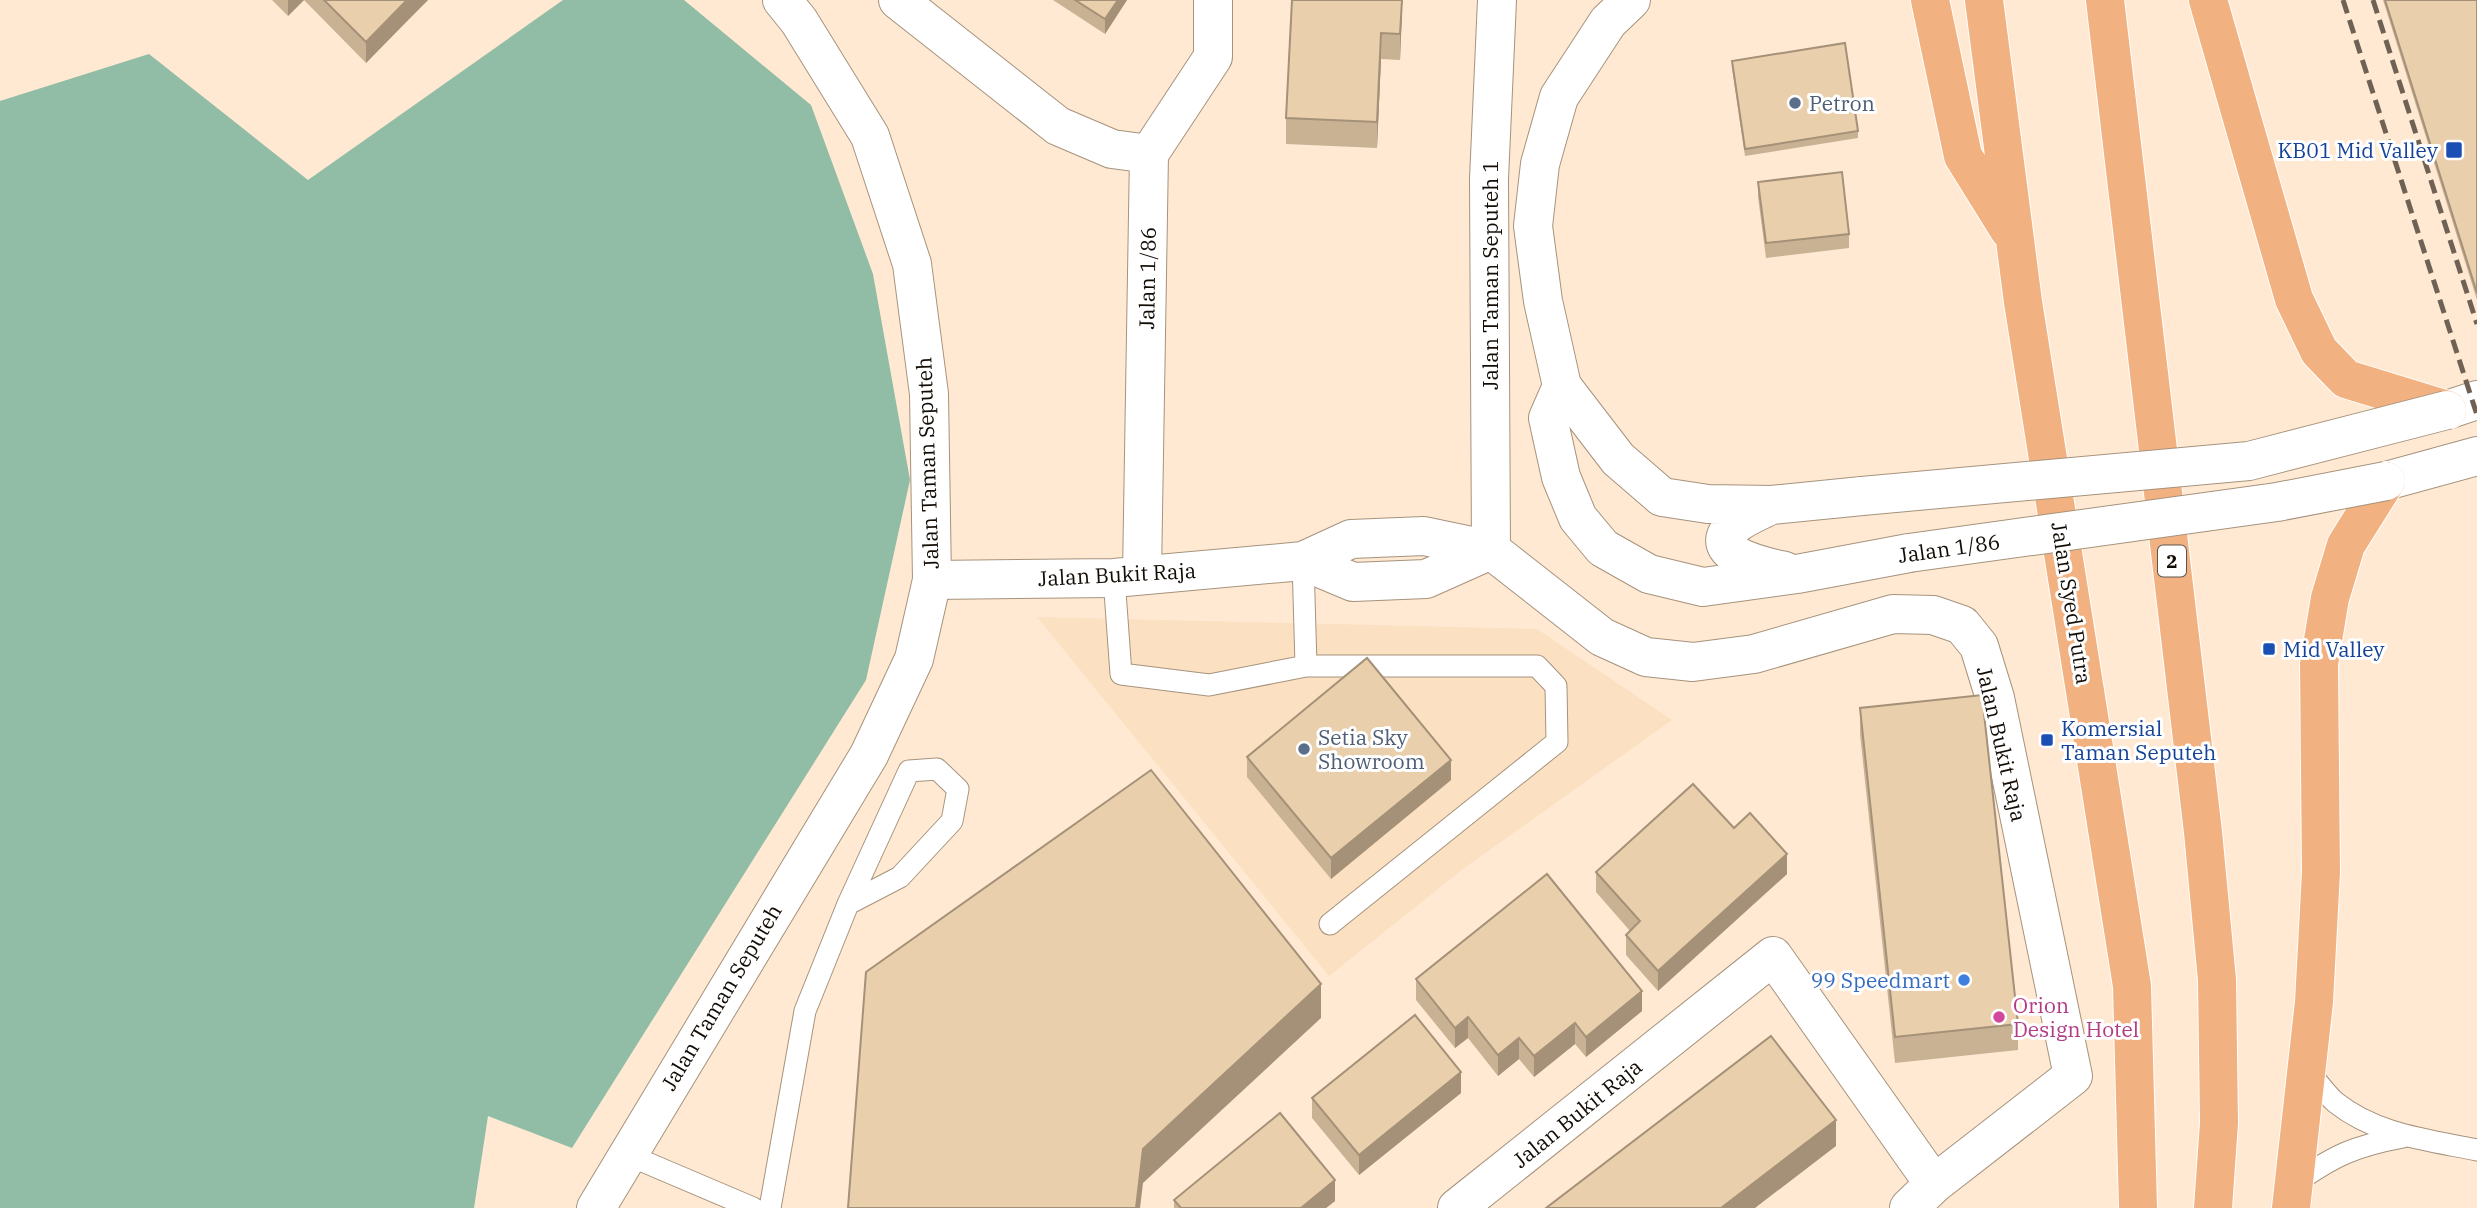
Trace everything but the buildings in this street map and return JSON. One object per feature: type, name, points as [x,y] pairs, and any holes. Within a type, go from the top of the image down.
[{"type":"main road","points":[[1930,0],[1963,156],[2015,241]]},
{"type":"main road","name":"Jalan Syed Putra","points":[[1983,0],[2015,241],[2132,986],[2138,1208]]},
{"type":"main road","name":"2","points":[[2105,0],[2200,806],[2217,980],[2220,1123],[2213,1208]]},
{"type":"main road","points":[[2208,0],[2294,299],[2319,351],[2346,379],[2462,405]]},
{"type":"main road","points":[[2293,1200],[2307,1069],[2321,872],[2319,664],[2330,598],[2346,545],[2386,481]]},
{"type":"street","name":"Jalan Taman Seputeh","points":[[596,1208],[626,1154],[869,755],[914,659],[932,580],[929,394],[912,264],[870,135],[799,21],[782,0]]},
{"type":"street","points":[[898,0],[1058,126],[1112,149],[1149,154],[1213,57],[1213,0]]},
{"type":"street","name":"Jalan Taman Seputeh 1","points":[[1491,550],[1489,179],[1497,0]]},
{"type":"street","points":[[1631,0],[1608,22],[1559,97],[1540,164],[1533,226],[1543,301],[1562,386],[1618,459],[1661,497],[1708,504],[1771,505],[2249,461],[2462,405]]},
{"type":"street","name":"Jalan 1/86","points":[[1128,576],[1149,154]]},
{"type":"street","name":"Jalan 1/86","points":[[1562,386],[1548,418],[1553,450],[1578,519],[1603,548],[1649,573],[1703,587],[1797,574],[1909,552],[2277,502],[2386,481],[2477,456]]},
{"type":"street","points":[[1771,505],[1736,524],[1728,534],[1727,545],[1732,554],[1742,560],[1797,574]]},
{"type":"street","name":"Jalan Bukit Raja","points":[[932,580],[1128,576],[1303,561],[1353,582],[1426,579],[1491,550],[1602,637],[1646,657],[1693,662],[1754,654],[1893,614],[1933,615],[1962,625],[1979,646],[1996,698],[2073,1076],[1922,1196],[1773,956],[1457,1208]]},
{"type":"lane","points":[[1303,561],[1306,666]]},
{"type":"lane","points":[[1128,576],[1121,674],[1209,685],[1306,666],[1537,666],[1556,686],[1557,742],[1330,924]]},
{"type":"lane","points":[[770,1208],[805,1011],[848,904],[909,771],[937,769],[958,789],[952,821],[900,877],[848,904]]},
{"type":"lane","points":[[2307,1069],[2344,1108],[2363,1121],[2405,1136],[2477,1150]]},
{"type":"lane","points":[[2293,1200],[2333,1156],[2364,1144],[2405,1136]]},
{"type":"lane","points":[[626,1154],[753,1208]]},
{"type":"shaded area","points":[[1037,617],[1537,629],[1672,720],[1467,866],[1329,976]]},
{"type":"green space","points":[[563,0],[684,0],[811,105],[873,274],[910,480],[866,680],[572,1148],[488,1116],[474,1208],[0,1208],[0,101],[149,54],[308,180]]},
{"type":"railway","points":[[2343,0],[2477,415]]},
{"type":"railway","points":[[2373,0],[2477,324]]},
{"type":"place","name":"Petron","points":[[1795,103]]},
{"type":"place","name":"KB01 Mid Valley","points":[[2454,150]]},
{"type":"place","name":"Mid Valley","points":[[2269,649]]},
{"type":"place","name":"Komersial Taman Seputeh","points":[[2047,740]]},
{"type":"place","name":"Setia Sky Showroom","points":[[1304,749]]},
{"type":"place","name":"99 Speedmart","points":[[1964,980]]},
{"type":"place","name":"Orion Design Hotel","points":[[1999,1017]]}]
